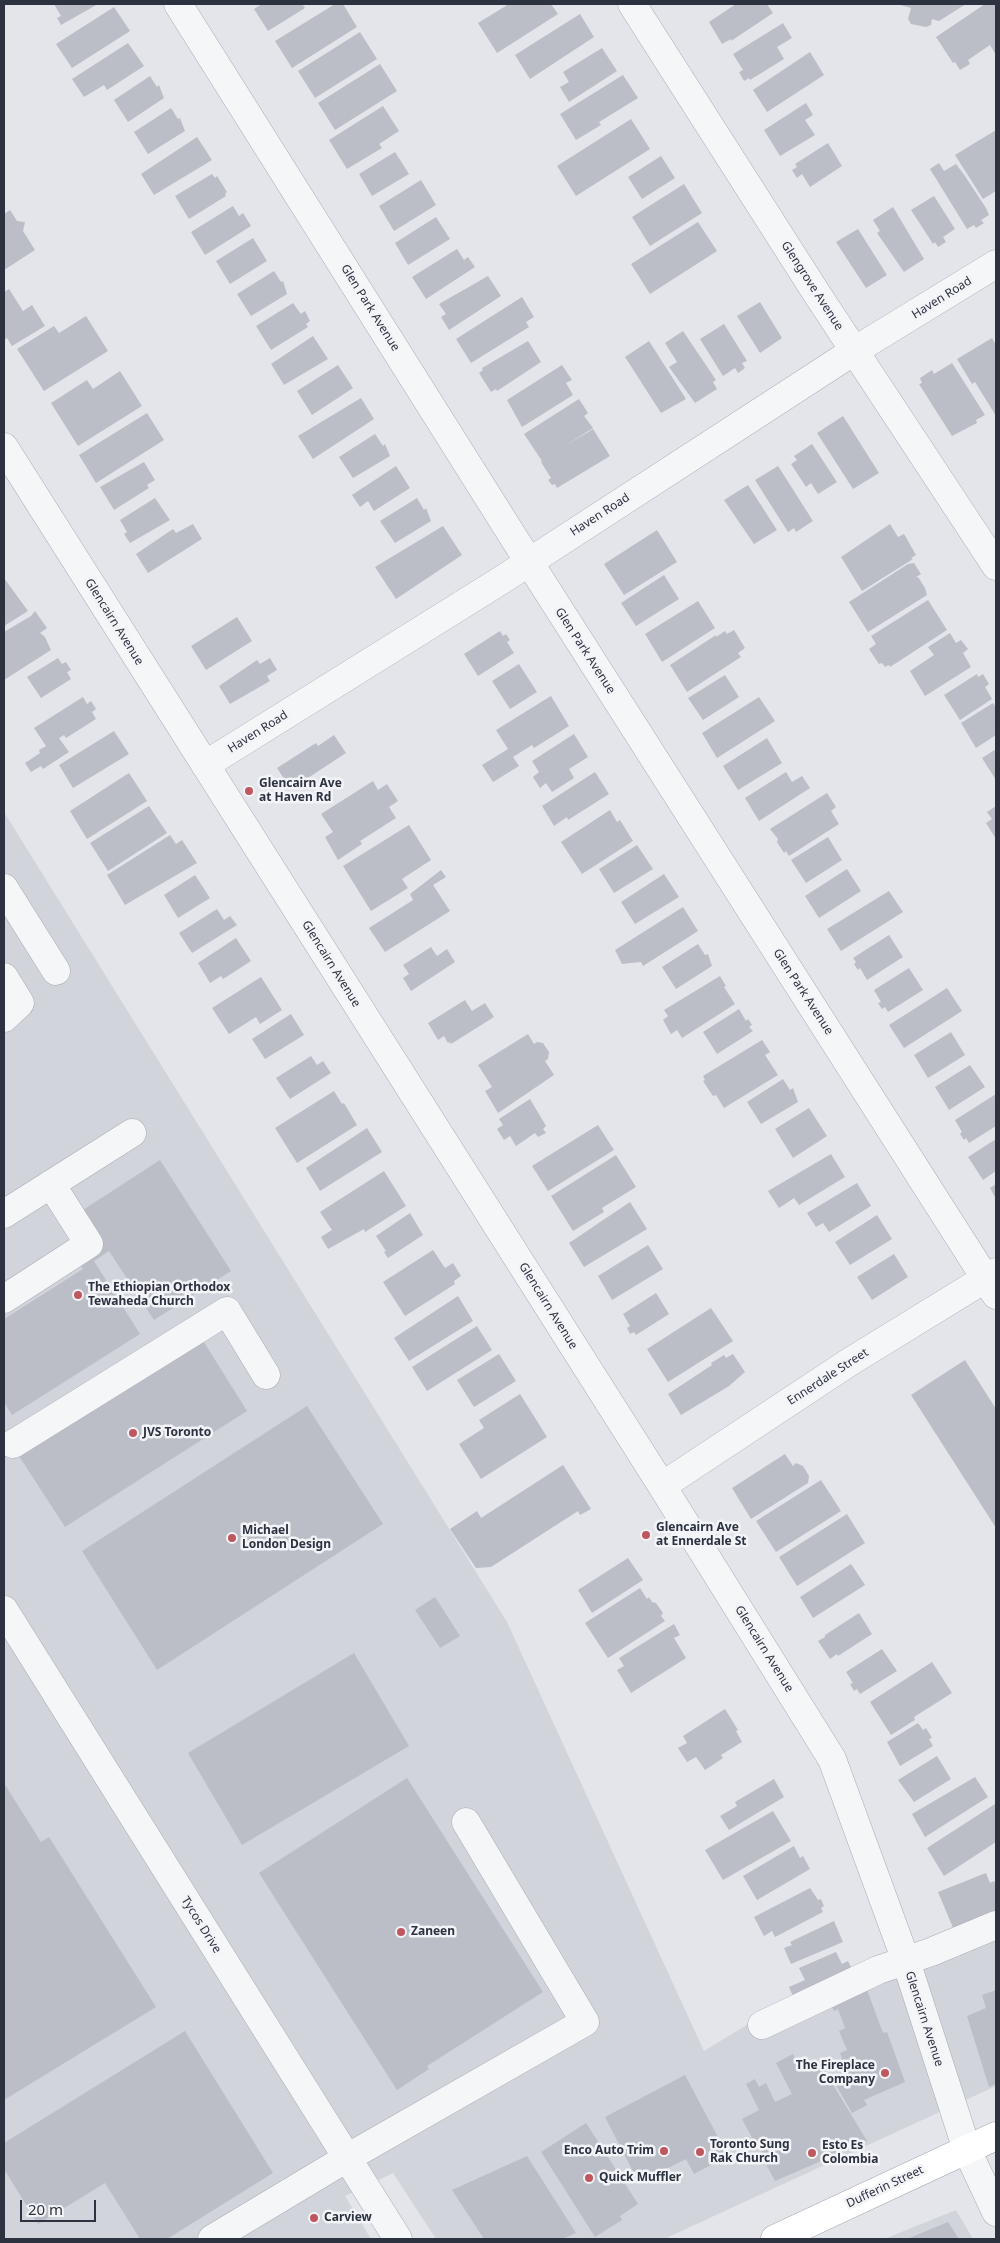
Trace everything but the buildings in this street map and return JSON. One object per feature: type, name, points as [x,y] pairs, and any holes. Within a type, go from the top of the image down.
[{"type":"main road","name":"Dufferin Street","points":[[775,2239],[996,2136]]},
{"type":"street","name":"Glen Park Avenue","points":[[178,4],[529,562],[993,1282]]},
{"type":"street","name":"Glengrove Avenue","points":[[632,4],[854,352],[996,566]]},
{"type":"street","name":"Haven Road","points":[[205,765],[529,562],[854,352],[996,264]]},
{"type":"street","name":"Glencairn Avenue","points":[[4,447],[662,1486],[832,1759],[906,1961],[967,2150],[996,2212]]},
{"type":"street","points":[[4,888],[56,971]]},
{"type":"street","points":[[4,977],[20,1003],[4,1018]]},
{"type":"street","points":[[4,1214],[132,1133]]},
{"type":"street","points":[[4,1299],[89,1244],[51,1184]]},
{"type":"street","name":"Ennerdale Street","points":[[662,1486],[848,1363],[993,1282]]},
{"type":"street","points":[[13,1444],[227,1311],[266,1375]]},
{"type":"street","name":"Tycos Drive","points":[[4,1610],[398,2239]]},
{"type":"street","points":[[212,2239],[347,2158],[585,2022],[466,1822]]},
{"type":"street","points":[[762,2025],[878,1970],[906,1961],[996,1925]]},
{"type":"shaded area","points":[[4,812],[507,1622],[704,2051],[758,2018],[996,1921],[996,2086],[664,2239],[436,2239],[393,2173],[345,2196],[371,2239],[4,2239]]},
{"type":"shaded area","points":[[956,2210],[973,2239],[884,2239]]},
{"type":"place","name":"Glencairn Ave at Haven Rd","points":[[249,791]]},
{"type":"place","name":"The Ethiopian Orthodox Tewaheda Church","points":[[78,1295]]},
{"type":"place","name":"JVS Toronto","points":[[133,1433]]},
{"type":"place","name":"Glencairn Ave at Ennerdale St","points":[[646,1535]]},
{"type":"place","name":"Michael London Design","points":[[232,1538]]},
{"type":"place","name":"Zaneen","points":[[401,1932]]},
{"type":"place","name":"The Fireplace Company","points":[[885,2073]]},
{"type":"place","name":"Enco Auto Trim","points":[[664,2151]]},
{"type":"place","name":"Toronto Sung Rak Church","points":[[700,2152]]},
{"type":"place","name":"Esto Es Colombia","points":[[812,2153]]},
{"type":"place","name":"Quick Muffler","points":[[589,2178]]},
{"type":"place","name":"Carview","points":[[314,2218]]}]
